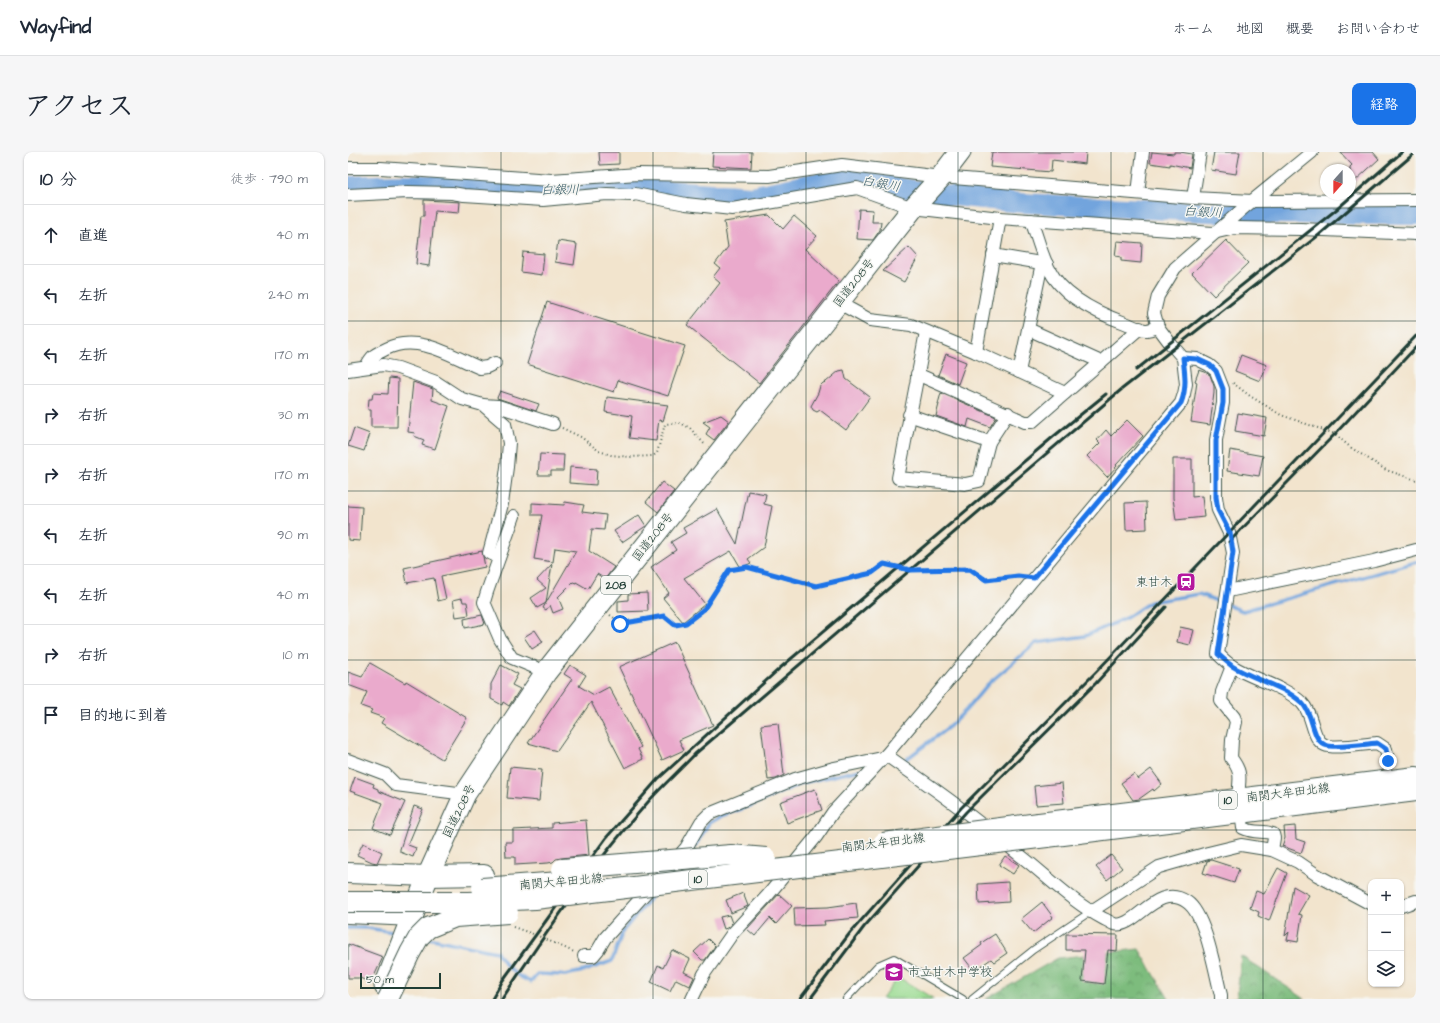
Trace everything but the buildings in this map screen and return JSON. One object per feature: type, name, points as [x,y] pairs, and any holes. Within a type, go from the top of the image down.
[{"type":"highway","name":"国道208号","points":[[380,999],[428,876],[465,794],[546,672],[913,208],[941,177],[960,152]]},
{"type":"main road","name":"南関大牟田北線","points":[[1240,806],[1416,777]]},
{"type":"main road","name":"南関大牟田北線","points":[[348,889],[408,891],[500,887],[597,879],[766,858],[1043,830],[1240,806],[1416,791]]},
{"type":"main road","name":"南関大牟田北線","points":[[348,902],[469,902],[535,899],[711,878],[1043,830]]},
{"type":"main road","points":[[348,873],[428,876],[484,875],[731,855],[766,858]]},
{"type":"main road","points":[[388,999],[419,937],[428,928],[456,917],[524,912],[587,903],[711,878]]},
{"type":"main road","points":[[348,913],[413,916]]},
{"type":"street","points":[[1138,193],[1143,152]]},
{"type":"street","points":[[1193,198],[1200,152]]},
{"type":"street","points":[[692,999],[704,974],[732,934],[768,895],[816,837],[833,812],[884,756],[1181,403],[1186,384],[1183,358],[1158,327],[1154,313],[1158,296],[1175,268],[1217,230],[1312,152]]},
{"type":"street","points":[[348,168],[381,168],[551,180],[638,174],[769,176],[842,164],[941,177],[1249,203],[1416,200]]},
{"type":"street","points":[[348,195],[408,192],[452,193],[543,200],[607,194],[635,194],[686,204],[732,209],[857,188],[913,208],[1000,218],[1217,230],[1235,228],[1301,229],[1416,234]]},
{"type":"street","points":[[976,352],[1000,218]]},
{"type":"street","points":[[1031,220],[1044,263],[1060,284],[1084,304],[1110,317],[1146,330],[1158,327]]},
{"type":"street","points":[[993,255],[1044,263]]},
{"type":"street","points":[[1019,372],[1044,263]]},
{"type":"street","points":[[839,303],[870,320],[911,326],[976,352],[1065,393]]},
{"type":"street","points":[[1028,328],[1101,362]]},
{"type":"street","points":[[917,374],[1008,413],[1025,422],[1032,422],[1140,328]]},
{"type":"street","points":[[926,332],[898,478],[965,484],[979,481],[989,442],[1008,413]]},
{"type":"street","points":[[366,367],[371,356],[392,346],[405,343],[433,348],[480,368],[487,367],[495,363]]},
{"type":"street","points":[[1183,358],[1197,359],[1210,365],[1220,378],[1223,389],[1223,403],[1216,440],[1216,497],[1218,510],[1231,539],[1233,552],[1218,654],[1232,666],[1292,696],[1303,704],[1311,716],[1316,736],[1321,743],[1328,746],[1377,743],[1386,749],[1388,761]]},
{"type":"street","points":[[348,370],[383,364],[436,382],[462,399],[483,405],[498,406],[553,424]]},
{"type":"street","points":[[483,405],[505,424],[509,443],[502,504],[489,553],[499,557]]},
{"type":"street","points":[[909,416],[989,442]]},
{"type":"street","points":[[514,516],[484,602],[500,639],[512,658],[546,672]]},
{"type":"street","points":[[1228,591],[1374,561],[1416,550]]},
{"type":"street","points":[[1232,666],[1222,692],[1221,702],[1234,717],[1236,722],[1232,740],[1231,758],[1240,773],[1240,806],[1243,828],[1249,831],[1269,832],[1273,834],[1274,838],[1272,850]]},
{"type":"street","points":[[584,956],[593,956],[605,938],[686,848],[700,822],[709,814],[795,779],[884,756],[961,808],[1090,912],[1115,925],[1126,924],[1159,900],[1172,897],[1180,898],[1188,903],[1196,912],[1203,926],[1221,999]]},
{"type":"street","points":[[348,760],[385,774],[396,785],[465,794]]},
{"type":"street","points":[[1090,912],[1159,867],[1241,845],[1272,850],[1298,862],[1317,875],[1368,902]]},
{"type":"street","points":[[1404,905],[1416,901]]},
{"type":"lane","points":[[972,999],[1033,950],[1090,912]]},
{"type":"lane","points":[[846,999],[878,965],[894,958],[963,999]]},
{"type":"path","points":[[1220,378],[1233,383],[1250,396],[1281,415],[1335,434],[1386,470],[1416,480]]},
{"type":"path","points":[[553,424],[570,430],[600,451],[611,455],[630,457],[653,456],[657,453],[665,424],[680,423],[690,428],[717,457]]},
{"type":"path","points":[[599,606],[620,624],[664,616],[675,625],[686,623],[704,609],[729,570],[747,567],[816,586],[872,573],[884,564],[910,570],[970,569],[986,580],[1018,576],[1034,578]]},
{"type":"green space","points":[[1139,949],[1169,999],[986,999],[1058,958]]},
{"type":"green space","points":[[1241,956],[1305,999],[1230,999],[1237,997]]},
{"type":"green space","points":[[898,977],[934,999],[882,999]]},
{"type":"waterway","name":"白銀川","points":[[348,186],[401,184],[477,186],[537,192],[565,193],[613,186],[751,196],[842,177],[943,195],[1021,203],[1250,214],[1416,215]]},
{"type":"waterway","points":[[900,762],[904,761],[950,726],[988,684],[1036,643],[1085,636],[1126,618],[1150,602],[1199,594],[1243,611],[1416,562]]},
{"type":"waterway","points":[[691,850],[709,823],[721,816],[750,806],[802,783],[869,768]]},
{"type":"waterway","points":[[428,938],[497,952],[511,970],[531,982],[537,974],[565,975],[584,971],[612,961],[623,931],[656,891]]},
{"type":"waterway","points":[[348,928],[367,928],[399,933]]},
{"type":"railway","points":[[1136,370],[1337,209],[1402,152]]},
{"type":"railway","points":[[502,999],[536,948],[590,873],[628,825],[695,754],[1122,389],[1319,235],[1416,152]]},
{"type":"railway","points":[[800,999],[850,933],[961,808],[1096,672],[1416,336]]},
{"type":"railway","points":[[1229,542],[1335,434],[1416,347]]},
{"type":"railway","points":[[492,999],[503,980],[606,838],[658,779],[779,669],[1053,437],[1106,394]]},
{"type":"railway","points":[[810,999],[864,927],[966,812],[1096,683],[1166,607]]},
{"type":"place","name":"東甘木","points":[[1186,582]]},
{"type":"place","name":"市立甘木中学校","points":[[894,972]]},
{"type":"route","points":[[620,624],[664,616],[675,625],[686,623],[704,609],[729,570],[747,567],[816,586],[872,573],[884,564],[910,570],[970,569],[986,580],[1018,576],[1034,578],[1181,403],[1186,384],[1183,358],[1197,359],[1210,365],[1216,371],[1223,389],[1223,403],[1216,440],[1216,497],[1218,510],[1230,533],[1233,552],[1218,654],[1232,666],[1292,696],[1303,704],[1311,716],[1316,736],[1321,743],[1328,746],[1377,743],[1386,749],[1388,761]]}]
